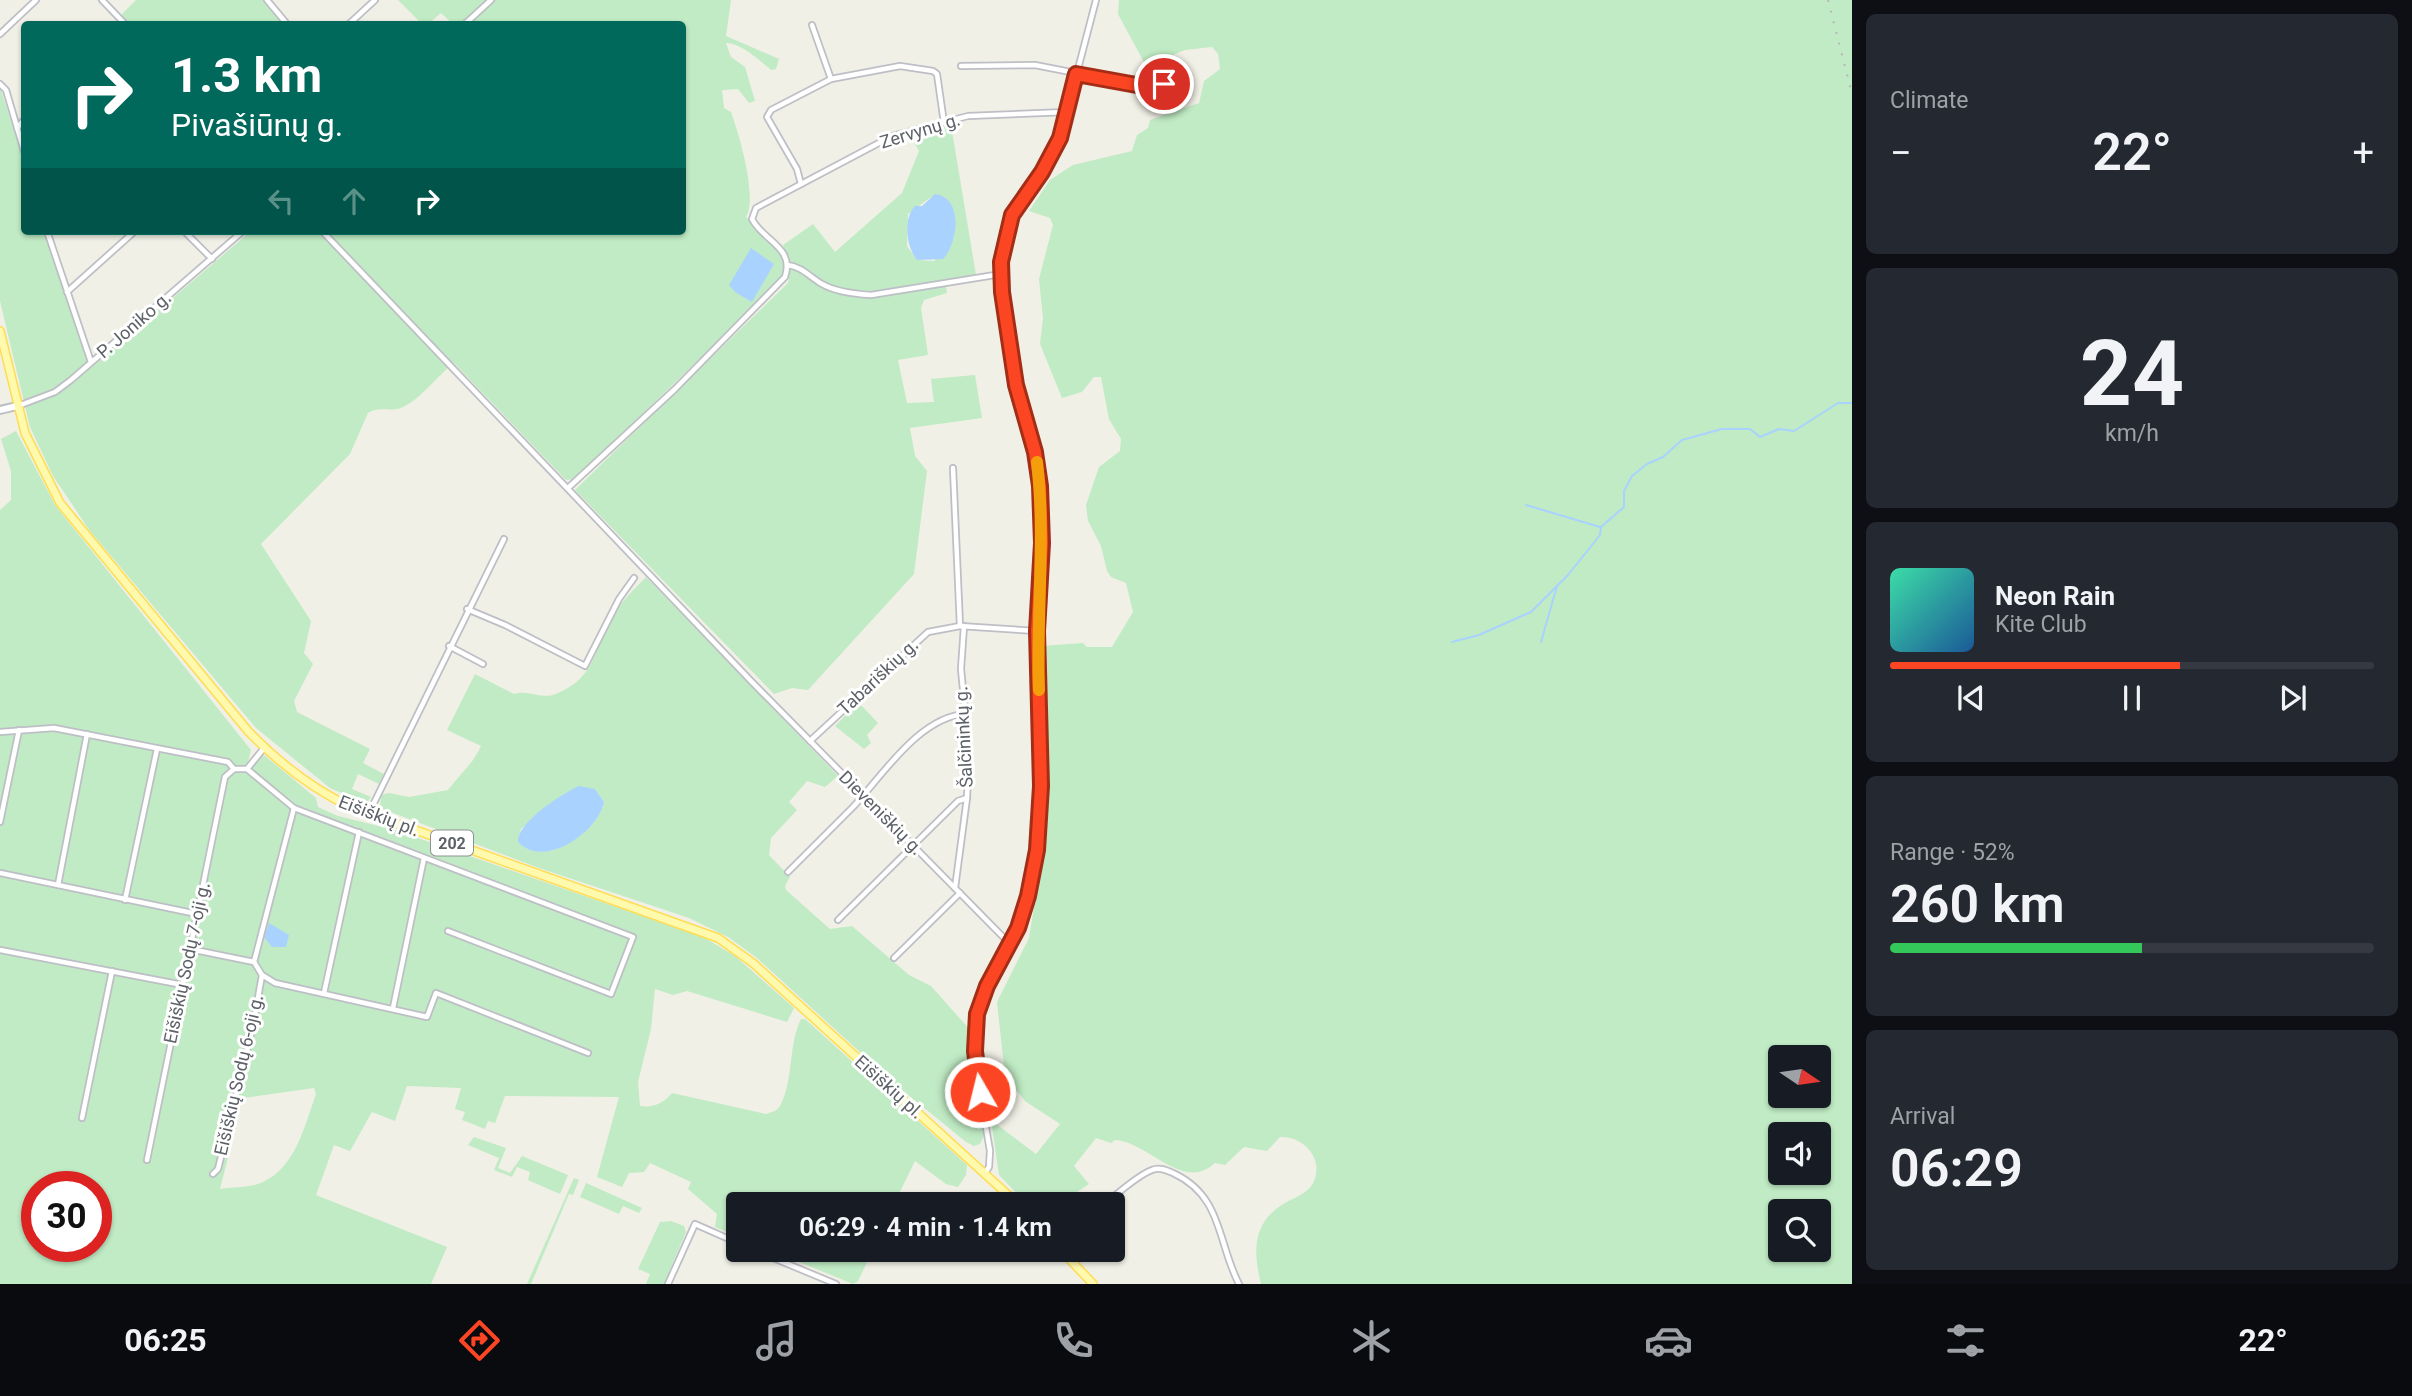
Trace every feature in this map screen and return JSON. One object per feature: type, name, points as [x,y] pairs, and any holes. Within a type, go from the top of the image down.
[{"type":"main road","name":"Eišiškių pl.","points":[[0,331],[17,406],[36,458],[77,526],[264,748],[328,796],[369,814],[718,938],[753,963],[1005,1192]]},
{"type":"main road","points":[[0,410],[17,406]]},
{"type":"main road","points":[[1072,1262],[1093,1284]]},
{"type":"street","points":[[0,34],[36,0]]},
{"type":"street","points":[[102,0],[122,21]]},
{"type":"street","points":[[267,0],[284,21]]},
{"type":"street","points":[[352,21],[375,0]]},
{"type":"street","points":[[468,21],[491,0]]},
{"type":"street","points":[[985,1173],[990,1161],[990,1151],[974,1035],[987,986],[1010,944],[1031,884],[1040,812],[1037,631],[1042,543],[1040,486],[1035,452],[1016,385],[1001,274],[1010,220],[1054,153],[1097,0]]},
{"type":"street","points":[[812,25],[831,79]]},
{"type":"street","points":[[961,66],[1035,65],[1142,86],[1164,84]]},
{"type":"street","points":[[801,184],[797,169],[767,117],[771,110],[831,79],[900,66],[937,74],[944,122]]},
{"type":"street","points":[[0,84],[6,90],[21,141]]},
{"type":"street","name":"Zervynų g.","points":[[788,265],[779,245],[754,224],[752,216],[765,202],[879,141],[944,122],[992,114],[1067,112]]},
{"type":"street","points":[[17,128],[21,123]]},
{"type":"street","points":[[48,235],[91,362]]},
{"type":"street","points":[[67,292],[131,235]]},
{"type":"street","points":[[188,235],[212,259]]},
{"type":"street","name":"P. Joniko g.","points":[[17,406],[55,392],[239,235]]},
{"type":"street","name":"Dieveniškių g.","points":[[327,235],[752,682],[1010,944]]},
{"type":"street","points":[[568,488],[774,290],[785,277],[788,265],[795,265],[824,285],[852,294],[871,295],[1001,274]]},
{"type":"street","name":"Šalčininkų g.","points":[[953,468],[962,626],[961,669],[966,714],[967,799],[955,888]]},
{"type":"street","points":[[369,814],[467,609],[504,539]]},
{"type":"street","points":[[467,609],[505,625],[585,666],[619,599],[634,578]]},
{"type":"street","name":"Tabariškių g.","points":[[810,741],[919,637],[934,629],[962,626],[1037,631]]},
{"type":"street","points":[[449,646],[484,664]]},
{"type":"street","points":[[788,872],[863,795],[894,758],[946,717],[966,714]]},
{"type":"street","points":[[0,732],[54,728],[228,762],[233,769],[247,769],[294,808],[634,937],[611,994],[448,931]]},
{"type":"street","points":[[0,822],[19,730]]},
{"type":"street","points":[[58,885],[88,734]]},
{"type":"street","points":[[125,900],[157,748]]},
{"type":"street","points":[[247,769],[264,748]]},
{"type":"street","name":"Eišiškių Sodų 7-oji g.","points":[[147,1160],[225,777],[233,769]]},
{"type":"street","points":[[838,920],[958,801],[967,799]]},
{"type":"street","points":[[294,808],[254,962],[262,975],[275,983],[427,1017],[436,993],[588,1053]]},
{"type":"street","points":[[324,993],[359,832]]},
{"type":"street","points":[[393,1008],[424,858]]},
{"type":"street","points":[[0,873],[197,914]]},
{"type":"street","points":[[894,958],[960,893]]},
{"type":"street","points":[[190,949],[254,962]]},
{"type":"street","points":[[0,950],[183,985]]},
{"type":"street","points":[[82,1118],[113,971]]},
{"type":"street","name":"Eišiškių Sodų 6-oji g.","points":[[213,1174],[218,1169],[253,1026],[262,975]]},
{"type":"street","points":[[1121,1192],[1153,1169],[1167,1170],[1194,1185],[1213,1209],[1227,1260],[1240,1284]]},
{"type":"street","points":[[668,1284],[695,1224],[726,1238]]},
{"type":"street","points":[[783,1262],[836,1284]]},
{"type":"green space","points":[[136,0],[264,0],[281,21],[127,21],[121,15]]},
{"type":"green space","points":[[398,0],[731,0],[726,36],[779,59],[776,69],[771,70],[743,49],[726,43],[731,57],[745,67],[755,101],[749,103],[738,89],[722,90],[724,108],[731,112],[749,181],[749,208],[746,217],[781,253],[784,271],[780,281],[575,479],[566,480],[454,363],[408,404],[397,409],[368,413],[350,454],[261,544],[311,621],[304,653],[313,664],[294,701],[297,712],[370,749],[363,763],[384,774],[379,784],[358,774],[352,789],[371,797],[366,804],[330,788],[256,728],[90,531],[53,476],[30,427],[0,301],[0,87],[21,152],[21,235],[47,235],[91,368],[246,235],[686,235],[686,21],[450,21],[441,13],[432,21],[419,21]]},
{"type":"green space","points":[[1119,0],[1852,0],[1852,1284],[1261,1284],[1256,1249],[1261,1228],[1274,1211],[1310,1188],[1316,1176],[1315,1159],[1305,1145],[1298,1141],[1280,1137],[1267,1151],[1244,1147],[1225,1165],[1215,1163],[1203,1171],[1191,1172],[1178,1169],[1128,1143],[1115,1140],[1111,1143],[1096,1138],[1074,1166],[1089,1184],[1077,1192],[1015,1192],[999,1175],[991,1120],[1036,1154],[1060,1124],[1025,1101],[1005,1076],[997,1002],[1029,938],[1039,877],[1047,753],[1042,646],[1083,643],[1087,647],[1112,647],[1133,612],[1126,583],[1111,577],[1107,571],[1101,546],[1088,521],[1086,505],[1099,467],[1120,451],[1121,439],[1109,419],[1101,377],[1094,377],[1082,392],[1062,398],[1040,344],[1043,318],[1039,279],[1053,225],[1050,218],[1029,211],[1050,180],[1073,165],[1132,151],[1137,135],[1148,128],[1150,120],[1199,103],[1204,81],[1220,69],[1218,54],[1212,47],[1185,50],[1146,66],[1118,14]]},
{"type":"green space","points":[[951,125],[976,275],[945,281],[947,293],[924,300],[921,308],[928,355],[898,360],[907,403],[934,402],[931,379],[975,375],[982,418],[910,428],[915,456],[927,471],[914,574],[808,690],[792,688],[774,694],[575,490],[788,283],[791,267],[783,245],[813,224],[835,252],[902,193],[919,151],[909,133]],"holes":[[[931,197],[955,215],[954,238],[934,261],[917,260],[907,246],[908,214]]]},
{"type":"green space","points":[[16,431],[55,505],[251,750],[248,762],[252,766],[264,755],[316,798],[318,807],[338,816],[395,830],[705,938],[735,956],[794,1008],[787,1022],[687,991],[673,995],[655,989],[651,1029],[638,1082],[640,1106],[658,1104],[672,1093],[766,1114],[774,1111],[780,1106],[784,1096],[797,1029],[801,1019],[805,1019],[967,1165],[966,1175],[958,1187],[946,1184],[915,1161],[900,1192],[726,1192],[726,1232],[715,1227],[717,1214],[688,1189],[691,1182],[650,1163],[644,1172],[629,1173],[622,1187],[597,1177],[619,1097],[505,1096],[495,1123],[488,1121],[485,1129],[462,1120],[465,1112],[455,1109],[461,1088],[407,1086],[395,1121],[372,1112],[350,1151],[334,1145],[316,1195],[447,1247],[431,1284],[0,1284],[0,510],[11,500],[11,471],[1,439]],"holes":[[[314,1088],[316,1094],[298,1144],[284,1166],[258,1184],[220,1189],[243,1098]]]},
{"type":"green space","points":[[646,577],[838,776],[825,787],[807,781],[789,802],[797,810],[771,838],[769,855],[790,877],[785,886],[786,890],[830,929],[852,926],[909,975],[931,986],[971,1031],[971,1058],[984,1136],[980,1144],[974,1146],[966,1142],[896,1085],[757,958],[728,937],[689,918],[539,868],[380,808],[381,795],[389,793],[409,797],[448,790],[474,758],[481,746],[447,730],[475,674],[514,694],[550,696],[570,687],[588,668],[609,622],[620,606]],"holes":[[[595,789],[604,802],[592,824],[568,843],[542,852],[529,850],[518,842],[521,829],[565,793]]]},
{"type":"green space","points":[[856,705],[861,705],[878,723],[867,735],[871,743],[864,749],[835,726]]},
{"type":"green space","points":[[474,1137],[506,1148],[498,1168],[510,1173],[522,1156],[568,1175],[560,1194],[528,1180],[530,1172],[517,1167],[512,1177],[494,1170],[499,1158],[468,1145]]},
{"type":"green space","points":[[574,1178],[579,1180],[573,1195],[569,1194],[531,1284],[527,1284]]},
{"type":"green space","points":[[586,1183],[642,1208],[639,1213],[623,1206],[619,1214],[580,1197]]},
{"type":"green space","points":[[671,1221],[684,1226],[686,1232],[664,1284],[646,1284],[650,1274],[638,1269],[660,1222]]},
{"type":"green space","points":[[799,1262],[867,1262],[858,1281],[853,1284]]},
{"type":"water","points":[[935,194],[944,197],[954,212],[956,222],[952,243],[943,259],[917,260],[910,248],[907,225],[915,206],[922,206]]},
{"type":"water","points":[[751,248],[774,264],[752,302],[729,285]]},
{"type":"water","points":[[579,786],[595,789],[604,802],[592,825],[568,844],[555,850],[529,850],[518,842],[519,834],[532,818],[562,795]]},
{"type":"water","points":[[269,923],[289,935],[286,947],[272,947],[264,937]]},
{"type":"waterway","points":[[1452,642],[1479,635],[1531,612],[1568,575],[1600,535],[1601,527],[1624,507],[1624,491],[1632,476],[1647,464],[1663,457],[1682,440],[1722,429],[1750,429],[1760,437],[1779,429],[1794,431],[1838,403],[1852,403]]},
{"type":"waterway","points":[[1526,505],[1600,527]]},
{"type":"waterway","points":[[1541,642],[1557,586]]},
{"type":"railway","points":[[1828,0],[1852,94]]},
{"type":"slow traffic","points":[[1037,462],[1042,517],[1037,631],[1039,690]]},
{"type":"route","points":[[980,1092],[974,1035],[977,1014],[987,986],[1018,928],[1031,884],[1037,850],[1042,752],[1037,631],[1042,543],[1040,486],[1035,452],[1016,385],[1002,292],[1003,249],[1012,215],[1054,153],[1076,74],[1142,86],[1164,84]]}]
